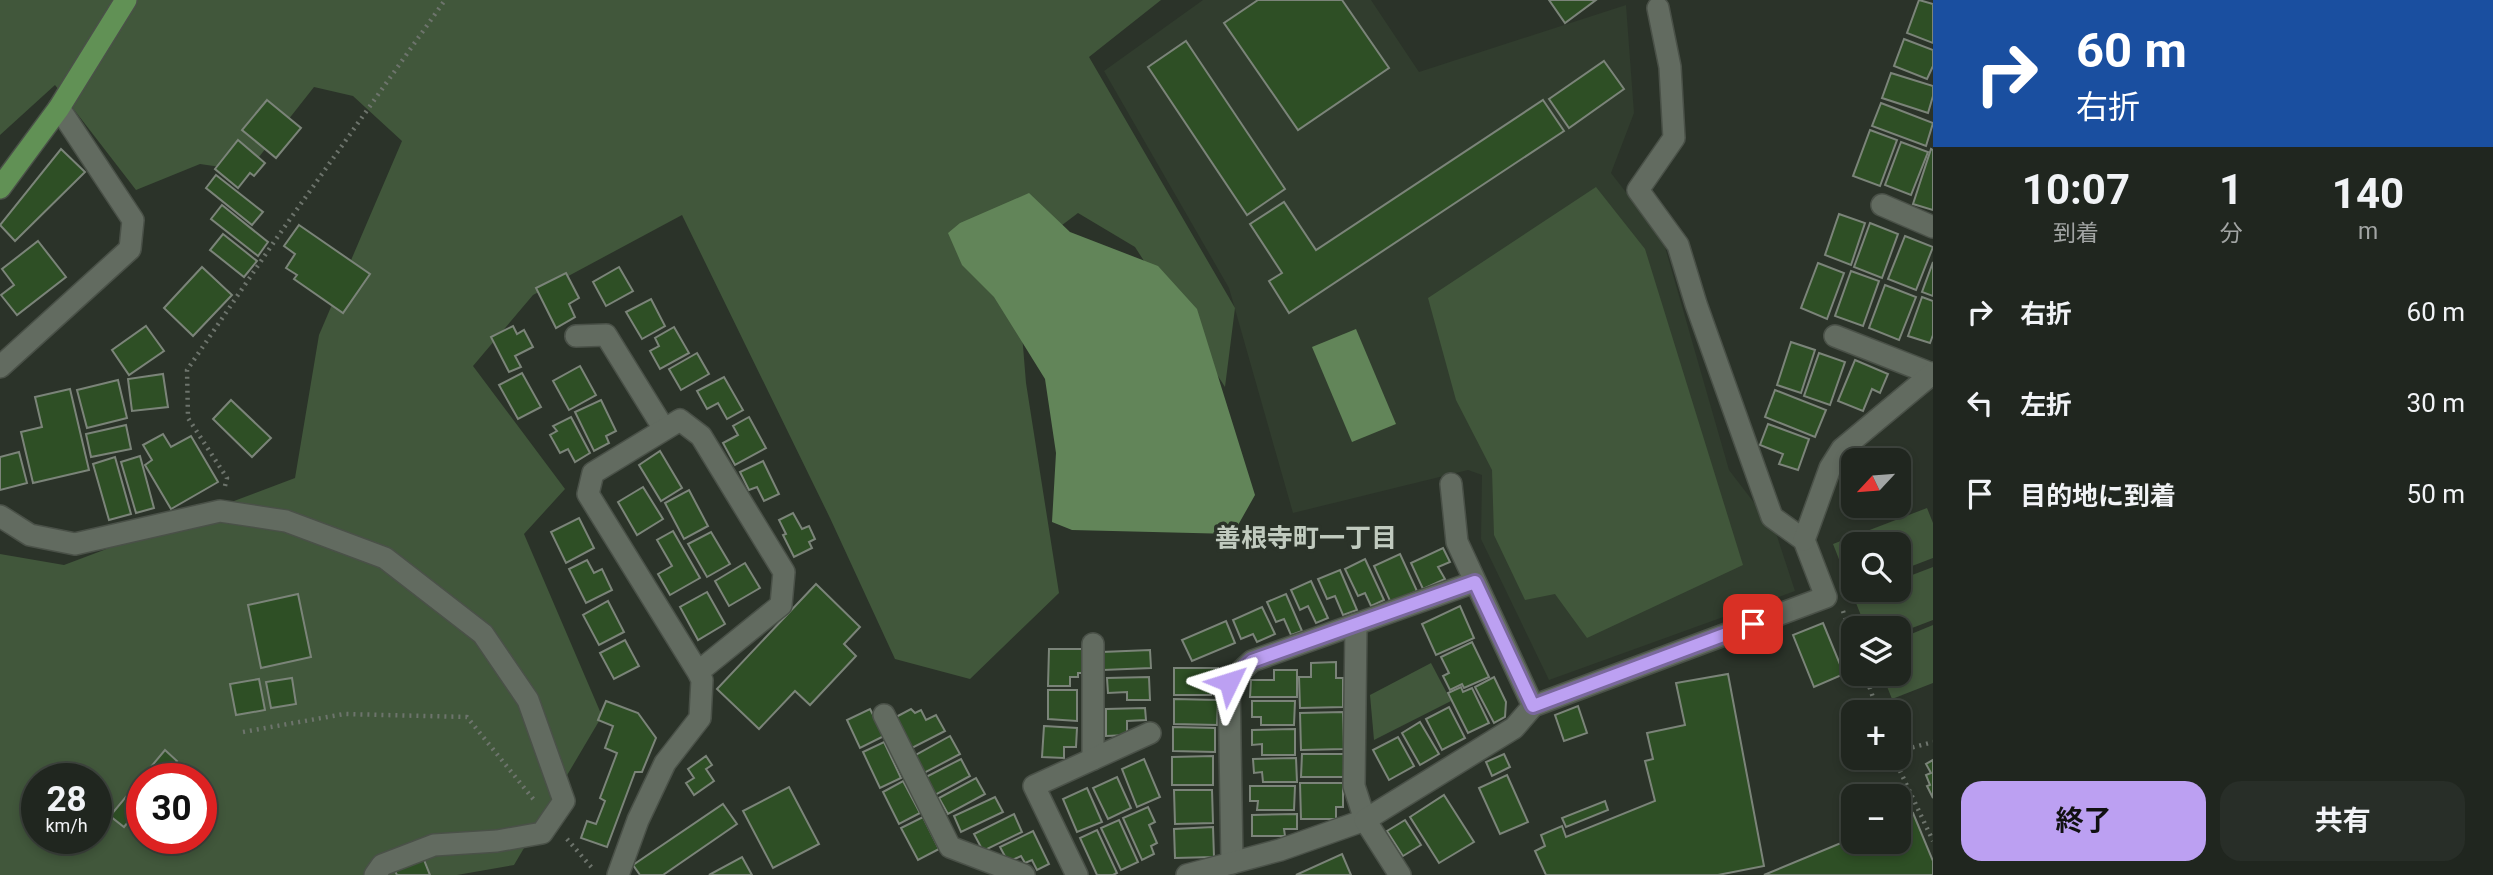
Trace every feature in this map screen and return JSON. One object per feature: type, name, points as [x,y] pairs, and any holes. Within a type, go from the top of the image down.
[{"type":"main road","points":[[0,188],[59,107],[126,0]]},
{"type":"street","points":[[1187,875],[1262,855],[1365,820],[1514,728],[1533,706],[1826,597],[1804,540],[1772,517],[1696,304],[1678,245],[1638,190],[1674,138],[1670,67],[1658,8]]},
{"type":"street","points":[[0,367],[130,249],[133,220],[59,107]]},
{"type":"street","points":[[1882,205],[1933,227]]},
{"type":"street","points":[[576,336],[606,335],[664,429]]},
{"type":"street","points":[[1804,540],[1830,468],[1842,449],[1933,373],[1835,336]]},
{"type":"street","points":[[618,875],[638,820],[665,764],[700,718],[702,680],[588,494],[593,473],[680,420],[701,436],[784,572],[781,605],[698,672]]},
{"type":"street","points":[[1451,484],[1457,542],[1533,706]]},
{"type":"street","points":[[0,516],[30,536],[75,544],[220,511],[286,521],[385,558],[483,634],[528,700],[564,801],[542,833],[497,841],[434,845],[382,865],[375,875]]},
{"type":"street","points":[[1232,863],[1229,682],[1252,661],[1475,582]]},
{"type":"street","points":[[1356,624],[1354,786],[1365,820],[1400,875]]},
{"type":"street","points":[[1093,643],[1093,759]]},
{"type":"street","points":[[884,715],[950,847],[1024,875]]},
{"type":"street","points":[[1076,875],[1034,786],[1150,733]]},
{"type":"street","points":[[1262,855],[1270,875]]},
{"type":"path","points":[[220,511],[227,478],[188,418],[187,370],[445,0]]},
{"type":"path","points":[[243,732],[344,714],[467,717],[598,875]]},
{"type":"path","points":[[1911,748],[1933,742]]},
{"type":"path","points":[[1900,770],[1933,841]]},
{"type":"shaded area","points":[[0,0],[1161,0],[1089,57],[1235,308],[1225,387],[1135,247],[1078,213],[1016,260],[1026,383],[1059,593],[970,679],[895,659],[830,518],[682,215],[533,295],[473,366],[565,489],[524,534],[602,716],[514,865],[457,875],[0,875],[0,554],[64,565],[295,478],[319,335],[402,141],[353,96],[314,87],[248,171],[200,164],[136,190],[55,85],[0,135]]},
{"type":"shaded area","points":[[1203,0],[1371,0],[1419,72],[1626,5],[1634,113],[1611,173],[1663,240],[1729,470],[1775,530],[1795,591],[1549,680],[1481,539],[1482,475],[1468,470],[1293,513],[1229,288],[1104,71]]},
{"type":"shaded area","points":[[1596,187],[1645,249],[1743,565],[1587,638],[1555,594],[1525,600],[1494,535],[1492,470],[1456,400],[1428,298]]},
{"type":"shaded area","points":[[1029,193],[1070,232],[1158,266],[1197,309],[1255,495],[1233,534],[1072,530],[1052,522],[1056,453],[1045,379],[994,297],[962,265],[948,233],[960,223]]},
{"type":"shaded area","points":[[1356,329],[1396,424],[1352,442],[1312,347]]},
{"type":"shaded area","points":[[1927,508],[1933,523],[1933,558],[1911,566],[1911,532],[1864,532],[1901,518],[1911,518],[1911,514]]},
{"type":"shaded area","points":[[1841,541],[1841,564],[1833,544]]},
{"type":"shaded area","points":[[1933,567],[1933,620],[1911,628],[1911,616],[1861,616],[1856,602],[1911,602],[1911,575]]},
{"type":"shaded area","points":[[1933,625],[1933,683],[1892,699],[1887,686],[1911,686],[1911,634]]},
{"type":"shaded area","points":[[1431,663],[1451,701],[1374,740],[1370,695]]},
{"type":"building","points":[[1258,0],[1342,0],[1389,68],[1298,130],[1224,23]]},
{"type":"building","points":[[1549,0],[1596,0],[1565,23]]},
{"type":"building","points":[[1919,0],[1933,4],[1933,43],[1907,33]]},
{"type":"building","points":[[1904,39],[1933,50],[1933,66],[1927,79],[1894,66]]},
{"type":"building","points":[[1186,41],[1285,189],[1247,215],[1148,67]]},
{"type":"building","points":[[1604,61],[1624,89],[1569,128],[1549,99]]},
{"type":"building","points":[[1891,73],[1933,86],[1928,113],[1882,98]]},
{"type":"building","points":[[267,100],[301,128],[276,158],[242,130]]},
{"type":"building","points":[[1543,100],[1564,131],[1289,313],[1269,281],[1282,273],[1250,224],[1284,202],[1316,250]]},
{"type":"building","points":[[1881,103],[1933,123],[1926,146],[1872,126]]},
{"type":"building","points":[[1870,130],[1897,140],[1880,186],[1853,176]]},
{"type":"building","points":[[238,140],[265,163],[254,176],[250,173],[238,188],[215,169]]},
{"type":"building","points":[[1901,142],[1928,152],[1911,195],[1885,185]]},
{"type":"building","points":[[61,149],[85,172],[15,241],[0,225]]},
{"type":"building","points":[[1931,149],[1933,150],[1933,210],[1913,204]]},
{"type":"building","points":[[216,175],[263,212],[252,225],[206,188]]},
{"type":"building","points":[[222,205],[268,242],[258,256],[211,219]]},
{"type":"building","points":[[1839,214],[1865,223],[1851,265],[1825,255]]},
{"type":"building","points":[[1870,223],[1898,234],[1882,278],[1854,267]]},
{"type":"building","points":[[299,225],[370,274],[343,313],[294,279],[297,275],[286,268],[295,254],[284,246]]},
{"type":"building","points":[[223,234],[257,261],[244,277],[210,250]]},
{"type":"building","points":[[1905,236],[1933,247],[1916,290],[1888,279]]},
{"type":"building","points":[[38,241],[66,277],[17,315],[1,295],[14,285],[2,269]]},
{"type":"building","points":[[1933,262],[1933,296],[1922,292]]},
{"type":"building","points":[[1818,263],[1844,273],[1827,319],[1801,308]]},
{"type":"building","points":[[202,267],[232,295],[193,336],[164,308]]},
{"type":"building","points":[[619,267],[633,291],[606,306],[593,282]]},
{"type":"building","points":[[1851,271],[1879,281],[1863,326],[1835,316]]},
{"type":"building","points":[[566,273],[579,298],[569,304],[575,317],[556,328],[536,288]]},
{"type":"building","points":[[1885,285],[1916,297],[1899,340],[1869,328]]},
{"type":"building","points":[[1922,297],[1933,301],[1933,335],[1930,343],[1908,336]]},
{"type":"building","points":[[651,299],[665,326],[642,339],[626,312]]},
{"type":"building","points":[[146,326],[164,351],[129,375],[112,350]]},
{"type":"building","points":[[513,326],[517,334],[524,330],[533,347],[515,356],[521,367],[509,372],[491,337]]},
{"type":"building","points":[[674,327],[689,353],[660,369],[650,351],[659,346],[655,338]]},
{"type":"building","points":[[1791,342],[1815,350],[1801,393],[1777,385]]},
{"type":"building","points":[[697,353],[709,374],[681,390],[669,369]]},
{"type":"building","points":[[1819,353],[1845,362],[1830,405],[1804,396]]},
{"type":"building","points":[[1855,360],[1888,374],[1880,393],[1872,389],[1863,411],[1838,401]]},
{"type":"building","points":[[580,366],[596,395],[569,410],[553,381]]},
{"type":"building","points":[[522,373],[541,407],[518,419],[499,385]]},
{"type":"building","points":[[163,374],[168,407],[132,411],[128,379]]},
{"type":"building","points":[[724,377],[743,410],[727,419],[718,403],[707,409],[697,391]]},
{"type":"building","points":[[118,380],[127,418],[87,428],[77,390]]},
{"type":"building","points":[[70,389],[89,470],[33,483],[21,432],[42,427],[35,397]]},
{"type":"building","points":[[1775,390],[1826,410],[1815,437],[1765,417]]},
{"type":"building","points":[[231,400],[271,438],[252,457],[213,419]]},
{"type":"building","points":[[601,400],[616,431],[606,436],[609,443],[594,451],[575,412]]},
{"type":"building","points":[[571,417],[590,453],[575,462],[568,449],[560,453],[550,435],[557,431],[553,426]]},
{"type":"building","points":[[749,417],[766,448],[735,465],[723,443],[738,435],[733,426]]},
{"type":"building","points":[[1768,424],[1809,439],[1798,470],[1779,464],[1783,454],[1760,445]]},
{"type":"building","points":[[126,425],[131,449],[91,457],[86,434]]},
{"type":"building","points":[[163,434],[171,447],[191,436],[218,482],[171,509],[145,465],[152,460],[143,445]]},
{"type":"building","points":[[660,451],[682,488],[661,501],[639,465]]},
{"type":"building","points":[[19,452],[27,483],[0,490],[0,457]]},
{"type":"building","points":[[140,456],[154,508],[136,513],[121,462]]},
{"type":"building","points":[[115,457],[131,514],[109,520],[93,464]]},
{"type":"building","points":[[763,461],[779,494],[764,501],[757,487],[749,490],[740,472]]},
{"type":"building","points":[[643,487],[663,519],[637,535],[618,502]]},
{"type":"building","points":[[689,490],[708,526],[684,539],[665,503]]},
{"type":"building","points":[[793,513],[802,529],[809,526],[815,539],[809,542],[812,548],[794,557],[779,520]]},
{"type":"building","points":[[579,518],[594,548],[566,563],[551,532]]},
{"type":"building","points":[[673,531],[700,578],[670,595],[658,574],[672,566],[657,540]]},
{"type":"building","points":[[711,532],[730,564],[707,577],[688,544]]},
{"type":"building","points":[[1443,548],[1450,562],[1438,567],[1445,579],[1423,589],[1411,563]]},
{"type":"building","points":[[1400,554],[1417,591],[1391,603],[1374,566]]},
{"type":"building","points":[[1365,559],[1384,600],[1371,606],[1365,593],[1358,596],[1345,569]]},
{"type":"building","points":[[587,560],[594,573],[602,569],[612,590],[586,603],[569,569]]},
{"type":"building","points":[[745,563],[760,588],[729,606],[715,581]]},
{"type":"building","points":[[1340,570],[1357,610],[1343,615],[1335,596],[1327,599],[1318,579]]},
{"type":"building","points":[[1311,581],[1328,618],[1316,623],[1308,606],[1300,610],[1291,590]]},
{"type":"building","points":[[816,584],[860,627],[844,644],[856,656],[810,705],[795,691],[759,729],[717,689]]},
{"type":"building","points":[[707,592],[725,624],[698,640],[680,607]]},
{"type":"building","points":[[298,594],[311,657],[261,668],[248,605]]},
{"type":"building","points":[[1286,594],[1302,631],[1291,635],[1284,619],[1276,622],[1267,602]]},
{"type":"building","points":[[608,601],[624,632],[599,645],[583,615]]},
{"type":"building","points":[[1460,606],[1474,638],[1436,655],[1422,624]]},
{"type":"building","points":[[1262,607],[1275,634],[1257,642],[1253,634],[1241,639],[1233,620]]},
{"type":"building","points":[[1226,621],[1235,643],[1192,661],[1182,640]]},
{"type":"building","points":[[1823,623],[1841,667],[1841,675],[1814,687],[1793,635]]},
{"type":"building","points":[[625,640],[639,666],[614,679],[600,653]]},
{"type":"building","points":[[1472,642],[1489,677],[1464,688],[1462,684],[1450,690],[1443,676],[1449,673],[1441,657]]},
{"type":"building","points":[[1049,649],[1087,649],[1087,673],[1070,677],[1070,686],[1048,686]]},
{"type":"building","points":[[1150,650],[1151,668],[1103,670],[1102,652]]},
{"type":"building","points":[[1336,662],[1336,678],[1343,678],[1343,707],[1300,708],[1299,677],[1311,677],[1311,663]]},
{"type":"building","points":[[1174,668],[1218,668],[1218,683],[1211,683],[1211,695],[1174,695]]},
{"type":"building","points":[[1274,670],[1297,670],[1297,697],[1250,697],[1251,680],[1274,680]]},
{"type":"building","points":[[1728,674],[1764,866],[1718,875],[1546,875],[1535,851],[1545,846],[1541,835],[1562,826],[1566,837],[1655,801],[1645,761],[1653,759],[1647,733],[1685,725],[1676,683]]},
{"type":"building","points":[[1149,677],[1150,700],[1127,700],[1127,692],[1108,693],[1107,678]]},
{"type":"building","points":[[1494,677],[1506,702],[1505,717],[1494,723],[1475,687]]},
{"type":"building","points":[[292,678],[296,704],[271,708],[266,682]]},
{"type":"building","points":[[259,679],[265,710],[236,715],[230,684]]},
{"type":"building","points":[[1461,687],[1463,692],[1472,688],[1489,723],[1468,733],[1448,693]]},
{"type":"building","points":[[1048,690],[1077,690],[1077,721],[1048,719]]},
{"type":"building","points":[[1174,699],[1218,700],[1217,725],[1174,724]]},
{"type":"building","points":[[606,701],[638,713],[656,738],[642,772],[635,772],[607,847],[581,838],[587,821],[596,824],[605,801],[600,798],[617,753],[605,748],[613,726],[598,720]]},
{"type":"building","points":[[1252,701],[1295,701],[1294,725],[1261,725],[1261,717],[1252,717]]},
{"type":"building","points":[[1578,706],[1587,733],[1564,741],[1555,715]]},
{"type":"building","points":[[1449,707],[1465,738],[1442,750],[1426,719]]},
{"type":"building","points":[[1145,708],[1146,720],[1127,721],[1127,735],[1106,736],[1106,709]]},
{"type":"building","points":[[870,709],[884,736],[860,748],[847,720]]},
{"type":"building","points":[[911,709],[915,713],[921,710],[926,720],[936,715],[945,731],[910,749],[894,718]]},
{"type":"building","points":[[1343,712],[1344,749],[1301,750],[1300,713]]},
{"type":"building","points":[[1420,722],[1439,754],[1420,765],[1402,733]]},
{"type":"building","points":[[1044,726],[1077,728],[1076,747],[1064,747],[1064,758],[1042,757]]},
{"type":"building","points":[[1173,727],[1215,728],[1215,752],[1173,751]]},
{"type":"building","points":[[1295,729],[1295,755],[1262,755],[1262,744],[1252,745],[1252,730]]},
{"type":"building","points":[[950,736],[960,754],[924,773],[914,756]]},
{"type":"building","points":[[1398,737],[1414,766],[1389,780],[1373,750]]},
{"type":"building","points":[[884,742],[901,778],[880,788],[863,752]]},
{"type":"building","points":[[165,750],[177,761],[175,763],[154,763]]},
{"type":"building","points":[[1302,754],[1344,754],[1344,777],[1301,777]]},
{"type":"building","points":[[1504,754],[1510,767],[1492,776],[1486,762]]},
{"type":"building","points":[[706,756],[712,765],[706,769],[714,781],[694,795],[686,783],[694,778],[688,769]]},
{"type":"building","points":[[1213,756],[1213,785],[1172,785],[1172,757]]},
{"type":"building","points":[[1296,758],[1297,782],[1263,782],[1262,772],[1254,773],[1253,759]]},
{"type":"building","points":[[961,759],[970,776],[935,795],[926,777]]},
{"type":"building","points":[[1144,759],[1160,797],[1137,807],[1122,769]]},
{"type":"building","points":[[1933,760],[1933,798],[1927,786],[1930,785],[1926,775],[1931,773],[1926,764]]},
{"type":"building","points":[[1507,775],[1528,822],[1500,834],[1479,788]]},
{"type":"building","points":[[1117,777],[1131,808],[1108,819],[1093,788]]},
{"type":"building","points":[[976,778],[985,794],[948,814],[939,798]]},
{"type":"building","points":[[903,781],[920,813],[899,824],[883,792]]},
{"type":"building","points":[[1300,783],[1343,783],[1343,807],[1336,807],[1336,819],[1301,819]]},
{"type":"building","points":[[1250,786],[1295,786],[1294,810],[1257,810],[1258,801],[1250,801]]},
{"type":"building","points":[[789,787],[819,844],[773,868],[743,811]]},
{"type":"building","points":[[1087,788],[1102,822],[1077,832],[1063,799]]},
{"type":"building","points":[[1174,790],[1212,790],[1213,823],[1175,824]]},
{"type":"building","points":[[1444,795],[1474,842],[1439,863],[1410,817]]},
{"type":"building","points":[[126,797],[124,827],[112,818],[112,814]]},
{"type":"building","points":[[995,797],[1003,812],[961,832],[954,816]]},
{"type":"building","points":[[1605,801],[1608,810],[1566,827],[1562,818]]},
{"type":"building","points":[[723,804],[737,824],[663,875],[640,875],[633,865]]},
{"type":"building","points":[[1148,807],[1155,822],[1149,825],[1157,843],[1151,846],[1154,854],[1142,860],[1123,818]]},
{"type":"building","points":[[1913,813],[1933,861],[1933,875],[1764,875],[1841,843],[1841,854],[1911,854]]},
{"type":"building","points":[[1014,814],[1022,832],[983,851],[974,834]]},
{"type":"building","points":[[1297,814],[1297,829],[1284,829],[1285,836],[1252,836],[1252,815]]},
{"type":"building","points":[[923,817],[939,849],[918,860],[901,828]]},
{"type":"building","points":[[1119,820],[1138,862],[1121,870],[1101,828]]},
{"type":"building","points":[[1405,820],[1421,845],[1403,856],[1387,831]]},
{"type":"building","points":[[1213,827],[1214,857],[1175,858],[1174,829]]},
{"type":"building","points":[[1097,830],[1117,873],[1113,875],[1097,875],[1080,838]]},
{"type":"building","points":[[1033,831],[1049,864],[1037,870],[1032,860],[1025,863],[1021,856],[1008,862],[1000,847]]},
{"type":"building","points":[[1342,854],[1351,875],[1296,875]]},
{"type":"building","points":[[422,855],[430,875],[397,875],[393,867]]},
{"type":"building","points":[[742,857],[752,875],[709,875]]},
{"type":"district","name":"善根寺町一丁目","points":[[1306,538]]},
{"type":"route","points":[[1229,682],[1252,661],[1475,582],[1533,706],[1753,624]]}]
